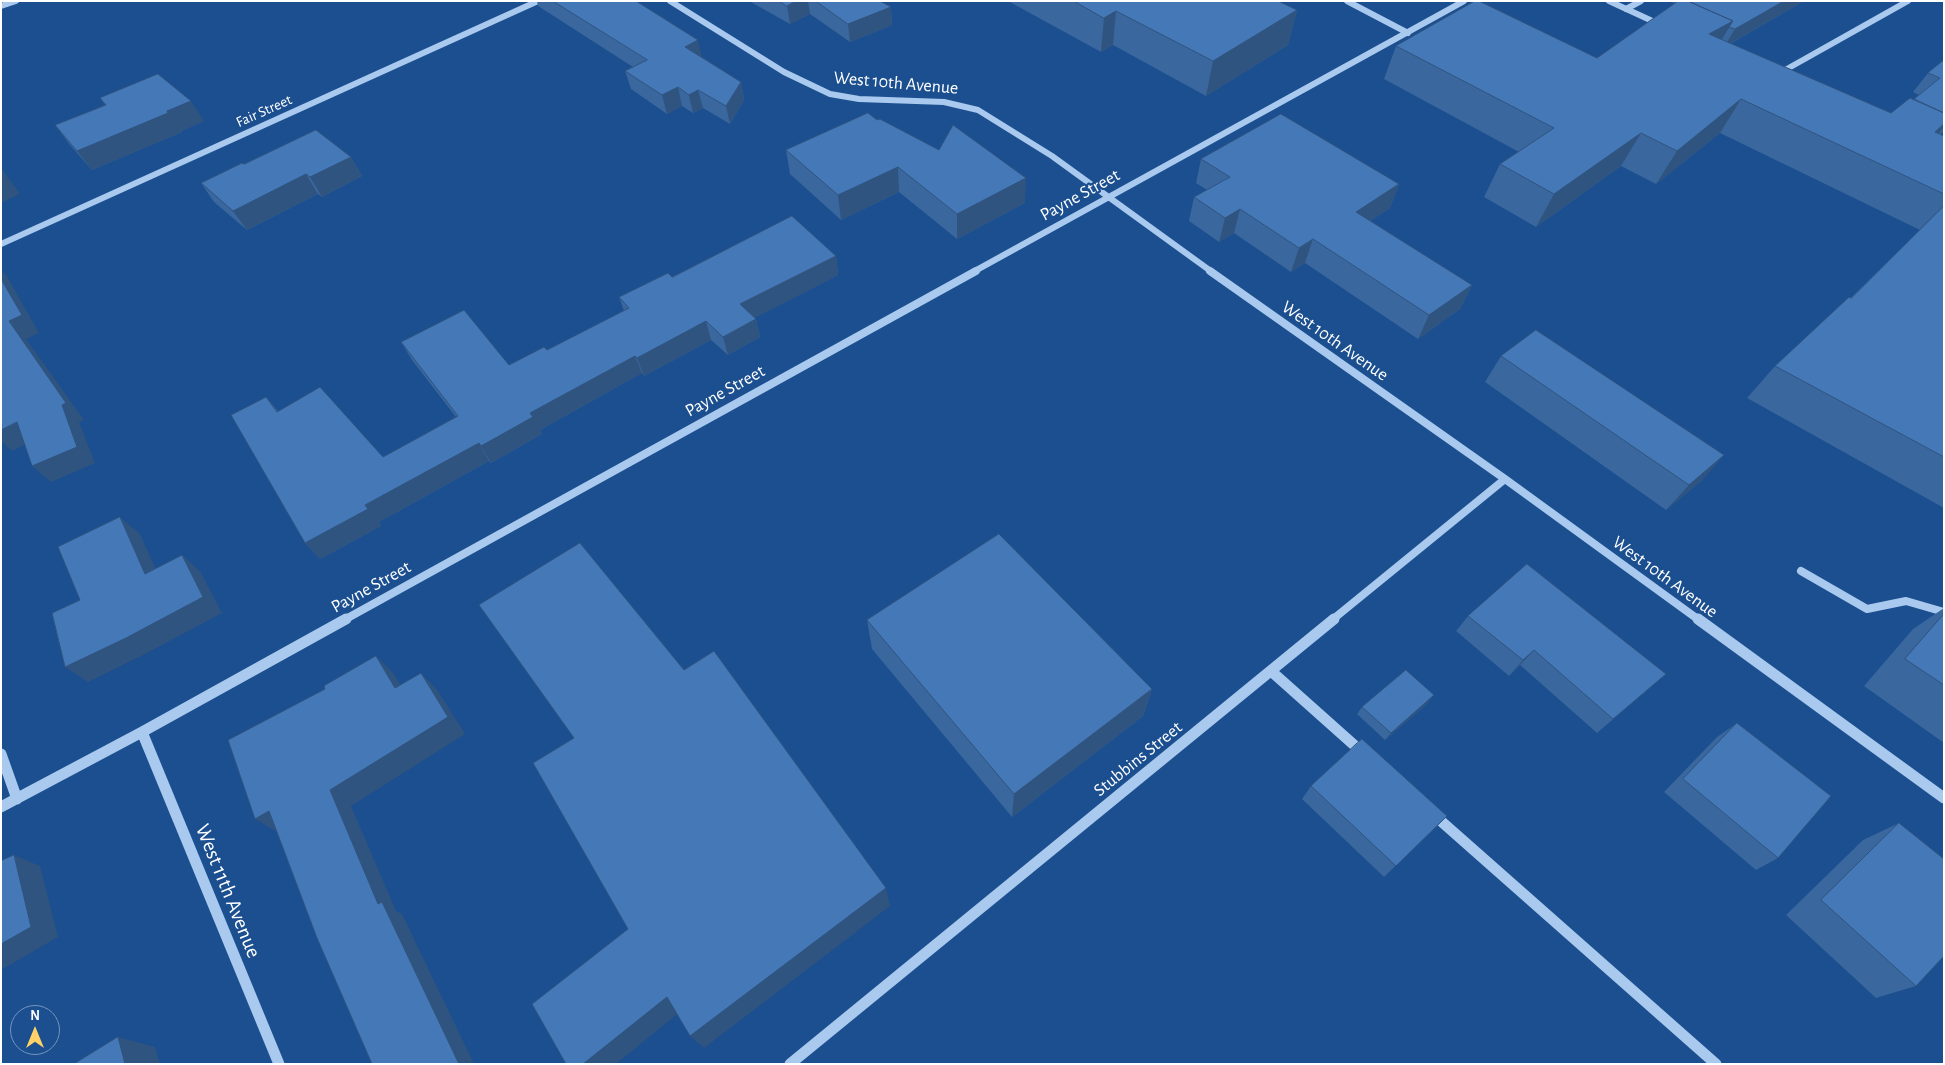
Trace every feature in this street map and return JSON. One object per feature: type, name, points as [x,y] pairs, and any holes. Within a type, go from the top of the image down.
[{"type":"street","points":[[1,6],[16,1]]},
{"type":"street","name":"Fair Street","points":[[1,244],[538,1]]},
{"type":"street","name":"West 10th Avenue","points":[[670,1],[789,75],[826,92],[844,97],[865,99],[932,99],[956,102],[978,110],[1052,156],[1505,479],[1944,798]]},
{"type":"street","points":[[1347,1],[1408,32]]},
{"type":"street","name":"Payne Street","points":[[1,807],[142,732],[1464,1]]},
{"type":"street","points":[[1609,1],[1665,26]]},
{"type":"street","points":[[1626,9],[1641,1]]},
{"type":"street","points":[[1773,77],[1908,1]]},
{"type":"street","points":[[1773,77],[1782,81]]},
{"type":"street","name":"Stubbins Street","points":[[790,1064],[1505,479]]},
{"type":"street","points":[[1801,571],[1866,609],[1906,602],[1944,612]]},
{"type":"street","points":[[1271,671],[1375,763]]},
{"type":"street","name":"West 11th Avenue","points":[[142,732],[279,1064]]},
{"type":"street","points":[[1,754],[17,799]]},
{"type":"street","points":[[1427,809],[1716,1064]]},
{"type":"building","points":[[553,1],[636,1],[698,40],[685,47],[741,82],[726,106],[698,90],[689,95],[678,87],[662,95],[625,71],[647,60]]},
{"type":"building","points":[[779,1],[796,1],[787,6]]},
{"type":"building","points":[[816,1],[880,1],[891,7],[848,24]]},
{"type":"building","points":[[1074,1],[1278,1],[1297,10],[1213,61],[1116,11],[1104,18]]},
{"type":"building","points":[[1475,1],[1479,1],[1597,58],[1678,1],[1688,1],[1733,21],[1709,34],[1891,113],[1910,98],[1944,113],[1944,124],[1935,132],[1944,136],[1944,194],[1741,99],[1677,151],[1641,133],[1554,194],[1500,164],[1554,128],[1396,46]]},
{"type":"building","points":[[1691,1],[1784,1],[1735,29],[1729,27],[1733,21]]},
{"type":"building","points":[[1944,60],[1944,113],[1914,99],[1940,78],[1928,73]]},
{"type":"building","points":[[158,74],[191,101],[167,111],[168,113],[77,151],[55,125],[106,105],[100,98]]},
{"type":"building","points":[[868,113],[877,120],[880,119],[939,150],[953,125],[1026,178],[957,214],[898,167],[838,195],[786,150]]},
{"type":"building","points":[[1281,114],[1399,184],[1356,212],[1472,285],[1429,315],[1313,239],[1299,248],[1240,209],[1225,218],[1194,197],[1230,177],[1201,159]]},
{"type":"building","points":[[316,130],[351,157],[310,177],[306,174],[233,211],[201,183],[242,163],[244,164]]},
{"type":"building","points":[[1944,206],[1944,457],[1775,366],[1849,297],[1851,298]]},
{"type":"building","points":[[792,216],[836,256],[740,304],[756,319],[723,337],[706,321],[637,358],[635,356],[530,413],[533,417],[481,446],[479,443],[365,505],[368,509],[305,543],[231,415],[266,397],[277,412],[320,387],[383,457],[458,416],[401,342],[464,310],[509,365],[544,347],[547,350],[629,308],[619,297],[668,273],[672,277]]},
{"type":"building","points":[[1,279],[22,315],[9,321],[66,403],[62,405],[77,447],[32,466],[17,422],[1,430]]},
{"type":"building","points":[[1536,330],[1724,455],[1689,485],[1501,356]]},
{"type":"building","points":[[120,517],[145,574],[182,555],[203,597],[126,638],[65,667],[52,613],[80,600],[58,547]]},
{"type":"building","points":[[999,534],[1152,689],[1014,794],[867,620]]},
{"type":"building","points":[[580,543],[684,670],[714,651],[886,888],[690,1036],[667,997],[583,1064],[566,1064],[532,1004],[628,929],[533,763],[574,738],[479,605]]},
{"type":"building","points":[[1527,564],[1666,674],[1613,719],[1534,650],[1523,660],[1468,616]]},
{"type":"building","points":[[1944,614],[1944,685],[1905,659]]},
{"type":"building","points":[[376,656],[395,688],[421,673],[448,717],[330,790],[378,904],[382,902],[459,1064],[372,1064],[317,938],[269,811],[255,819],[228,740],[325,689],[324,686]]},
{"type":"building","points":[[1406,670],[1434,695],[1391,733],[1362,707]]},
{"type":"building","points":[[1737,723],[1831,796],[1778,858],[1683,779]]},
{"type":"building","points":[[1362,739],[1447,816],[1396,866],[1311,786]]},
{"type":"building","points":[[1899,823],[1944,859],[1944,956],[1916,986],[1821,900]]},
{"type":"building","points":[[14,855],[31,927],[1,944],[1,861]]},
{"type":"building","points":[[118,1037],[125,1064],[74,1064]]}]
